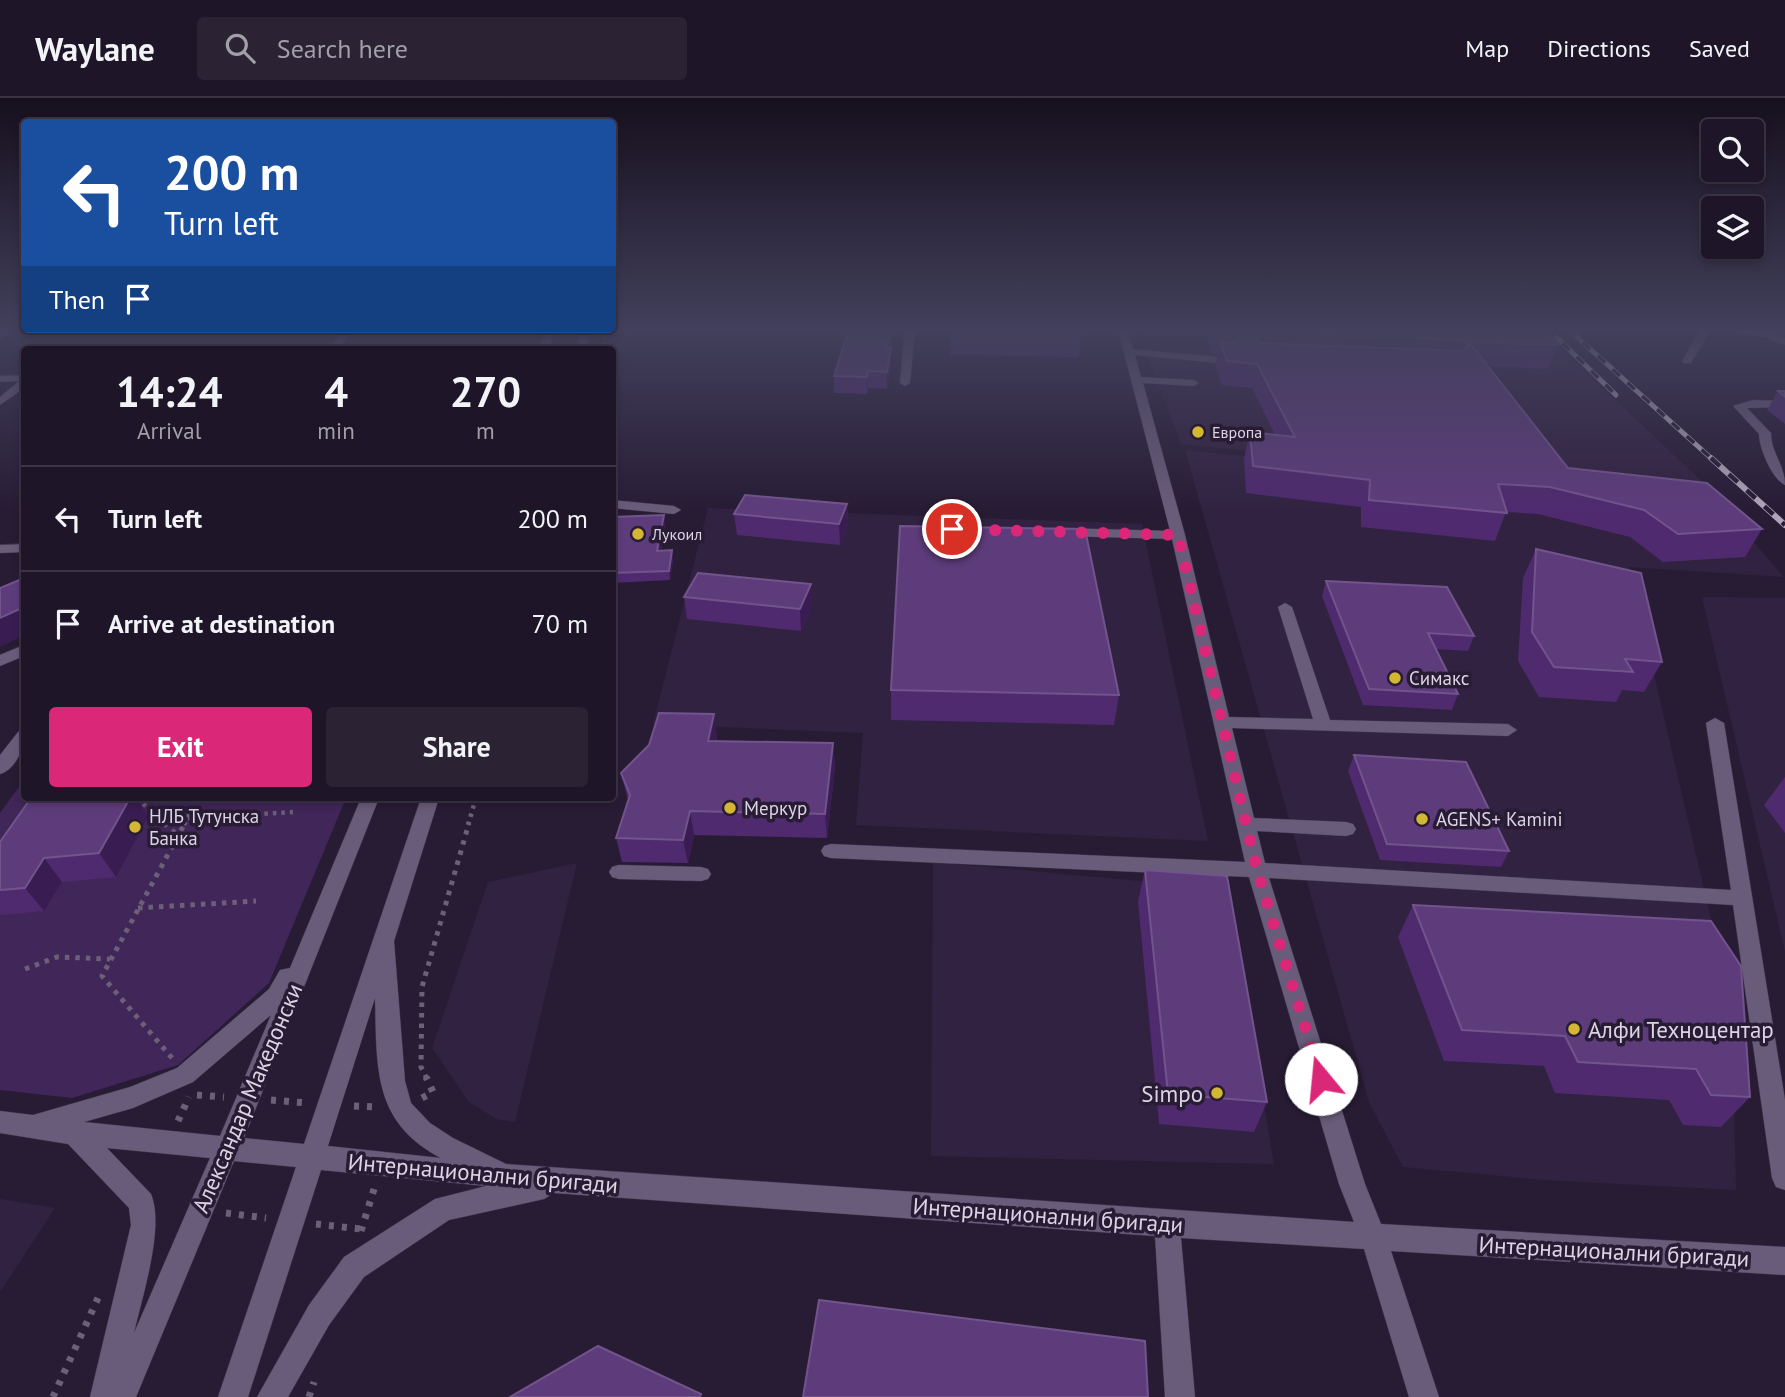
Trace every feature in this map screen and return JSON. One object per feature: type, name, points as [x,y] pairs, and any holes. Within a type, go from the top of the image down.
[{"type":"street","points":[[0,402],[14,390]]},
{"type":"street","points":[[1140,390],[1178,535],[1257,870],[1352,1184],[1373,1236],[1424,1397]]},
{"type":"street","points":[[1785,404],[1742,404],[1739,409],[1765,433],[1765,446],[1785,481]]},
{"type":"street","points":[[616,504],[674,510]]},
{"type":"street","points":[[1048,532],[1178,535]]},
{"type":"street","points":[[0,549],[21,548]]},
{"type":"street","points":[[1285,607],[1323,725]]},
{"type":"street","points":[[0,661],[21,651]]},
{"type":"street","points":[[1222,722],[1508,730]]},
{"type":"street","points":[[1715,723],[1785,1178]]},
{"type":"street","points":[[0,748],[21,739]]},
{"type":"street","points":[[0,768],[21,741]]},
{"type":"street","name":"Александар Македонски","points":[[121,1397],[248,1099],[369,801]]},
{"type":"street","points":[[233,1397],[429,801]]},
{"type":"street","points":[[1247,824],[1346,829]]},
{"type":"street","points":[[831,851],[1257,870],[1740,898]]},
{"type":"street","points":[[620,872],[701,874]]},
{"type":"street","points":[[32,1126],[132,1097],[185,1075],[277,996],[327,905]]},
{"type":"street","points":[[385,933],[389,1050],[400,1109],[437,1144],[512,1177]]},
{"type":"street","name":"Интернационални бригади","points":[[0,1122],[74,1133],[564,1182],[1167,1224],[1785,1261]]},
{"type":"street","points":[[74,1133],[114,1171],[142,1203],[144,1225],[105,1397]]},
{"type":"street","points":[[272,1397],[319,1315],[354,1267],[444,1208],[564,1182]]},
{"type":"street","points":[[1167,1224],[1180,1397]]},
{"type":"path","points":[[140,801],[177,835]]},
{"type":"path","points":[[196,801],[102,976],[185,1075],[190,1095],[400,1109]]},
{"type":"path","points":[[433,1092],[421,1067],[422,987],[475,801]]},
{"type":"path","points":[[188,818],[293,813]]},
{"type":"path","points":[[138,908],[256,901]]},
{"type":"path","points":[[25,968],[57,957],[110,959]]},
{"type":"path","points":[[200,1210],[362,1229]]},
{"type":"shaded area","points":[[1160,390],[1604,390],[1724,502],[1181,444]]},
{"type":"shaded area","points":[[1185,450],[1720,504],[1784,577],[1629,567],[1732,1009],[1736,1190],[1544,1180],[1403,1167],[1369,1102]]},
{"type":"shaded area","points":[[708,508],[1142,524],[1208,841],[856,825],[863,733],[653,724]]},
{"type":"shaded area","points":[[1702,597],[1785,598],[1785,952]]},
{"type":"shaded area","points":[[21,784],[21,801],[345,801],[269,983],[178,1065],[72,1098],[0,1090],[0,813]]},
{"type":"shaded area","points":[[933,862],[1227,889],[1274,1164],[931,1156]]},
{"type":"shaded area","points":[[577,863],[515,1122],[496,1119],[469,1102],[432,1048],[488,882]]},
{"type":"shaded area","points":[[0,1199],[55,1208],[0,1292]]},
{"type":"building","points":[[1270,390],[1506,390],[1568,468],[1707,483],[1762,529],[1678,534],[1644,510],[1550,487],[1498,484],[1507,513],[1369,500],[1370,480],[1253,466],[1250,432],[1295,437]]},
{"type":"building","points":[[745,495],[847,504],[839,524],[734,514]]},
{"type":"building","points":[[664,515],[657,551],[672,550],[669,571],[616,573],[616,517]]},
{"type":"building","points":[[900,526],[1085,529],[1119,695],[891,690]]},
{"type":"building","points":[[1536,549],[1641,573],[1662,662],[1625,659],[1633,672],[1554,667],[1532,632]]},
{"type":"building","points":[[698,573],[811,584],[800,609],[684,597]]},
{"type":"building","points":[[21,579],[21,608],[0,618],[0,588]]},
{"type":"building","name":"Симакс","points":[[1326,581],[1447,587],[1474,636],[1428,633],[1458,694],[1369,689]]},
{"type":"building","name":"Меркур","points":[[659,713],[714,714],[708,741],[833,743],[825,814],[690,811],[683,840],[616,838],[630,795],[621,773],[649,745]]},
{"type":"building","name":"AGENS+ Kamini","points":[[1354,755],[1466,762],[1509,851],[1387,844]]},
{"type":"building","points":[[29,801],[128,801],[99,853],[44,858],[25,888],[0,890],[0,842]]},
{"type":"building","points":[[1145,870],[1227,876],[1267,1102],[1168,1094]]},
{"type":"building","name":"Алфи Техноцентар","points":[[1413,905],[1711,921],[1741,966],[1750,1097],[1711,1095],[1696,1069],[1578,1062],[1565,1036],[1462,1030]]},
{"type":"building","points":[[819,1300],[1145,1341],[1148,1397],[803,1397]]},
{"type":"building","points":[[598,1346],[701,1394],[700,1397],[510,1397]]},
{"type":"railway","points":[[1610,390],[1616,395]]},
{"type":"railway","points":[[1635,390],[1712,459]]},
{"type":"railway","points":[[1711,458],[1785,525]]},
{"type":"place","name":"Европа","points":[[1198,432]]},
{"type":"place","name":"Лукоил","points":[[638,534]]},
{"type":"place","name":"Симакс","points":[[1395,678]]},
{"type":"place","name":"Меркур","points":[[730,808]]},
{"type":"place","name":"AGENS+ Kamini","points":[[1422,819]]},
{"type":"place","name":"НЛБ Тутунска Банка","points":[[135,827]]},
{"type":"place","name":"Алфи Техноцентар","points":[[1574,1029]]},
{"type":"place","name":"Simpo","points":[[1217,1093]]},
{"type":"route","points":[[952,529],[1178,535],[1257,870],[1321,1079]]}]
